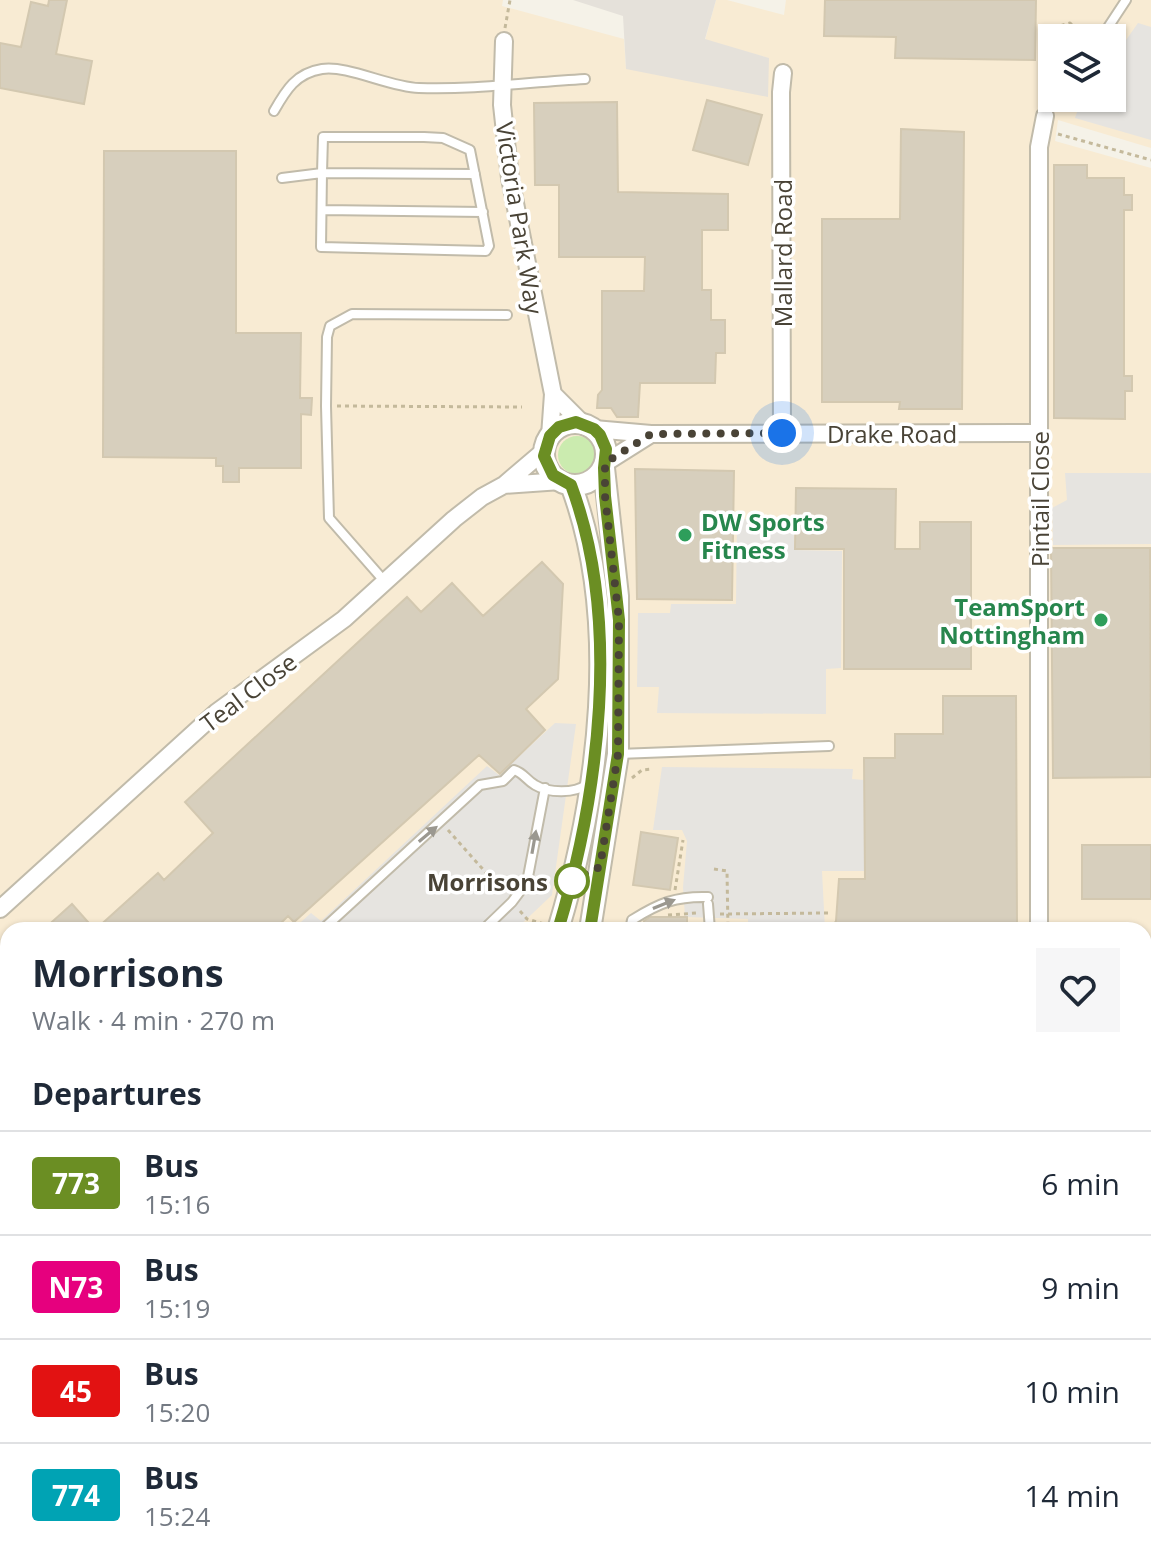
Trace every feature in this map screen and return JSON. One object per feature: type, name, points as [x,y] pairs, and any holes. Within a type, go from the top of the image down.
[{"type":"street","name":"Victoria Park Way","points":[[504,41],[501,84],[510,178],[553,394],[547,443]]},
{"type":"street","name":"Mallard Road","points":[[782,433],[783,73]]},
{"type":"street","name":"Pintail Close","points":[[1039,922],[1039,147],[1043,120]]},
{"type":"street","points":[[553,394],[604,442],[619,620],[618,754],[591,922]]},
{"type":"street","points":[[588,426],[569,423],[559,427],[547,443],[547,466],[553,475],[566,483],[583,484],[595,478],[604,466],[651,434]]},
{"type":"street","name":"Drake Road","points":[[588,426],[651,434],[1038,433]]},
{"type":"street","name":"Teal Close","points":[[0,909],[217,712],[304,650],[386,583],[454,519],[482,497],[504,485],[547,443]]},
{"type":"street","points":[[555,922],[580,850],[597,719],[599,635],[586,527],[566,483]]},
{"type":"street","name":"Teal Close","points":[[504,485],[566,483]]},
{"type":"lane","points":[[1110,24],[1126,0]]},
{"type":"lane","points":[[274,111],[289,86],[302,75],[325,68],[390,85],[419,88],[585,79]]},
{"type":"lane","points":[[1043,120],[1047,112]]},
{"type":"lane","points":[[323,137],[443,138],[470,150],[489,246],[486,251],[321,247],[322,173],[323,137]]},
{"type":"lane","points":[[282,178],[322,173],[475,174]]},
{"type":"lane","points":[[322,210],[483,212]]},
{"type":"lane","points":[[386,583],[329,518],[326,406],[327,337],[330,326],[352,314],[507,315]]},
{"type":"lane","points":[[618,754],[829,746]]},
{"type":"lane","points":[[331,922],[480,785],[503,781],[514,770],[521,772],[536,786],[572,792],[591,780]]},
{"type":"lane","points":[[491,922],[527,882],[545,788]]},
{"type":"lane","points":[[632,922],[647,911],[682,896],[709,905],[710,922]]},
{"type":"path","points":[[504,41],[510,0]]},
{"type":"path","points":[[1043,120],[1056,134],[1151,160]]},
{"type":"path","points":[[326,406],[522,407]]},
{"type":"path","points":[[441,822],[527,919],[536,922]]},
{"type":"path","points":[[674,891],[683,840]]},
{"type":"path","points":[[714,869],[727,871],[728,922]]},
{"type":"path","points":[[647,911],[649,916],[709,905],[729,914],[829,913]]},
{"type":"shaded area","points":[[0,0],[503,0],[502,6],[624,39],[626,69],[768,58],[705,40],[716,0],[784,15],[786,0],[1151,0],[1151,148],[1058,120],[1055,141],[1151,168],[1151,922],[0,922]]},
{"type":"shaded area","points":[[573,0],[716,0],[705,39],[769,58],[768,97],[626,69],[623,16]]},
{"type":"shaded area","points":[[1138,23],[1151,27],[1151,140],[1075,118],[1077,112],[1126,112],[1126,40]]},
{"type":"shaded area","points":[[1065,473],[1151,473],[1151,544],[1053,545],[1052,508],[1067,500]]},
{"type":"shaded area","points":[[737,519],[794,520],[794,550],[842,551],[841,668],[826,669],[826,714],[657,713],[659,687],[637,687],[638,613],[670,613],[671,604],[736,604]]},
{"type":"shaded area","points":[[555,723],[576,724],[552,895],[523,922],[301,922],[311,913],[321,921],[487,766],[499,775]]},
{"type":"shaded area","points":[[662,767],[853,769],[852,779],[864,780],[864,871],[822,871],[825,922],[748,922],[748,919],[685,917],[683,887],[687,841],[682,830],[653,830]]},
{"type":"green space","points":[[577,436],[591,441],[596,455],[591,469],[577,474],[563,469],[558,455],[563,441]]},
{"type":"building","points":[[49,0],[67,0],[56,54],[92,61],[84,104],[0,88],[0,43],[21,47],[31,2],[48,6]]},
{"type":"building","points":[[825,0],[1036,0],[1035,60],[895,58],[896,37],[824,36]]},
{"type":"building","points":[[707,100],[762,115],[748,165],[693,150]]},
{"type":"building","points":[[617,102],[618,192],[728,194],[728,230],[702,230],[702,290],[711,290],[711,320],[725,320],[725,353],[716,353],[715,383],[640,383],[638,417],[617,417],[611,408],[597,408],[598,395],[602,390],[602,291],[644,291],[645,257],[559,257],[559,185],[535,185],[534,103]]},
{"type":"building","points":[[901,129],[964,132],[962,409],[899,409],[900,402],[822,402],[822,219],[900,219]]},
{"type":"building","points":[[104,151],[236,151],[236,333],[301,333],[300,398],[312,398],[311,415],[301,414],[301,468],[239,468],[239,482],[223,482],[223,466],[216,466],[216,458],[103,457]]},
{"type":"building","points":[[1054,165],[1087,165],[1087,178],[1124,178],[1124,195],[1132,195],[1132,210],[1124,210],[1124,376],[1132,376],[1132,391],[1125,391],[1125,419],[1054,418]]},
{"type":"building","name":"DW Sports Fitness","points":[[635,469],[734,471],[732,600],[637,599]]},
{"type":"building","points":[[796,488],[896,489],[895,549],[920,549],[920,522],[971,522],[971,669],[844,669],[844,549],[795,549]]},
{"type":"building","name":"TeamSport Nottingham","points":[[1051,548],[1150,548],[1151,777],[1053,778]]},
{"type":"building","points":[[542,562],[563,584],[558,679],[526,709],[545,730],[500,774],[479,755],[294,922],[288,916],[282,922],[104,922],[158,873],[164,880],[213,833],[185,802],[407,597],[421,612],[452,583],[483,616]]},
{"type":"building","points":[[943,696],[1016,696],[1017,922],[835,922],[839,879],[865,879],[864,758],[895,758],[895,734],[943,734]]},
{"type":"building","points":[[641,832],[678,838],[670,890],[633,885]]},
{"type":"building","points":[[1082,845],[1151,845],[1151,899],[1082,899]]},
{"type":"building","points":[[72,904],[88,922],[52,922]]},
{"type":"building","points":[[650,917],[687,917],[687,922],[644,921]]},
{"type":"bus line","name":"773","points":[[560,922],[580,850],[591,780],[597,719],[599,635],[586,527],[571,485],[553,475],[544,456],[550,436],[559,427],[576,422],[594,429],[606,449],[605,496],[619,620],[618,754],[591,922]]},
{"type":"place","name":"DW Sports Fitness","points":[[685,535]]},
{"type":"place","name":"TeamSport Nottingham","points":[[1101,620]]},
{"type":"place","name":"Morrisons","points":[[572,881]]},
{"type":"route","points":[[572,881],[600,867],[618,754],[618,596],[605,496],[605,463],[651,434],[782,433]]}]
